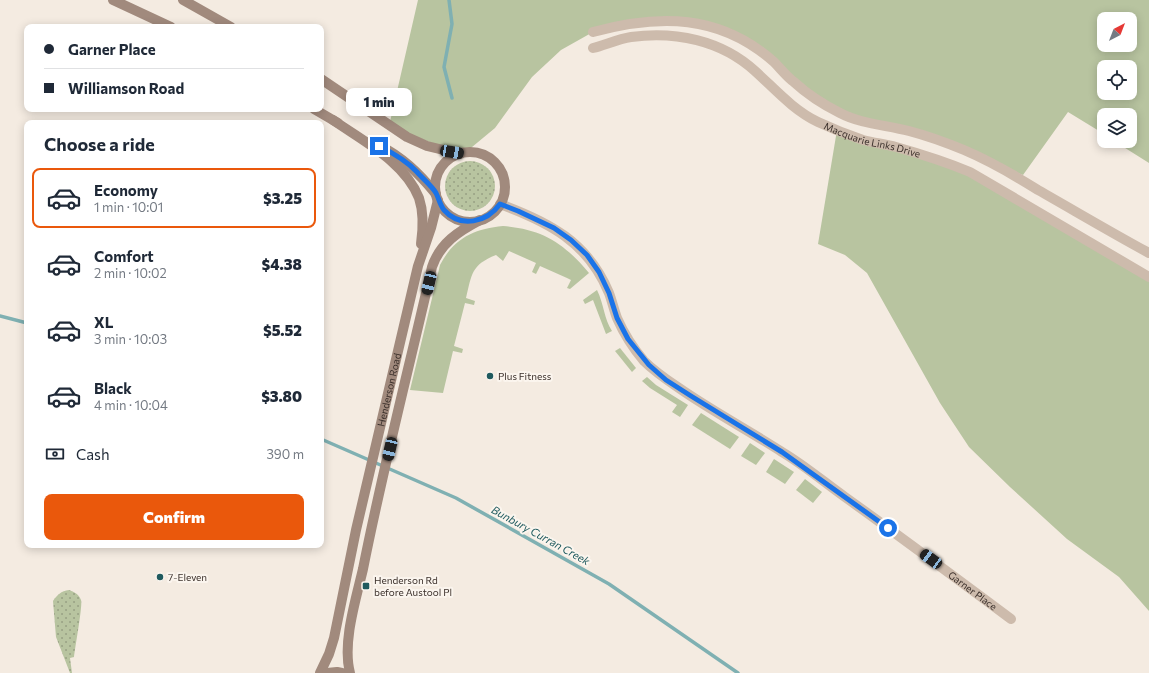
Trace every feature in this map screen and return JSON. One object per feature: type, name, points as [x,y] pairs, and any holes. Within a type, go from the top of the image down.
[{"type":"main road","points":[[113,0],[165,24]]},
{"type":"main road","points":[[183,0],[226,24]]},
{"type":"main road","points":[[324,81],[407,136],[427,146],[460,154]]},
{"type":"main road","points":[[319,112],[403,160],[417,172],[437,197],[445,211],[455,218],[468,222],[480,220],[492,214],[503,198],[505,186],[504,180],[499,168],[490,159],[479,154],[466,152],[449,160],[440,169],[436,181],[437,197]]},
{"type":"main road","points":[[333,120],[383,155],[404,174],[413,186],[419,199],[423,227],[418,266]]},
{"type":"main road","name":"Henderson Road","points":[[320,673],[329,654],[334,638],[356,530],[418,266],[431,228],[437,197]]},
{"type":"main road","name":"Henderson Road","points":[[350,673],[347,655],[348,644],[369,536],[435,260],[446,242],[456,234],[480,220]]},
{"type":"main road","points":[[327,673],[342,673]]},
{"type":"street","name":"Macquarie Links Drive","points":[[593,32],[619,25],[660,20],[684,21],[708,26],[726,32],[747,42],[773,62],[798,86],[841,114],[867,122],[910,131],[935,139],[986,160],[1149,253]]},
{"type":"street","name":"Macquarie Links Drive","points":[[593,48],[629,37],[649,35],[676,36],[711,44],[733,55],[753,69],[798,110],[816,121],[838,131],[864,140],[896,147],[940,160],[970,172],[1149,277]]},
{"type":"street","name":"Garner Place","points":[[500,204],[554,228],[571,240],[587,255],[599,272],[609,293],[617,318],[628,339],[645,362],[666,380],[782,452],[931,559],[1011,619]]},
{"type":"green space","points":[[418,0],[1149,0],[1149,163],[1125,148],[1137,148],[1137,108],[1097,108],[1097,130],[1068,112],[1023,175],[935,139],[849,117],[815,98],[748,43],[684,21],[593,32],[561,50],[532,77],[495,128],[466,152],[460,154],[389,126]]},
{"type":"green space","points":[[837,130],[979,176],[1149,276],[1149,611],[1119,577],[1067,539],[969,447],[940,403],[867,273],[845,255],[818,244]]},
{"type":"green space","points":[[465,161],[475,161],[488,168],[495,181],[495,191],[488,204],[475,211],[465,211],[456,207],[449,200],[445,191],[445,181],[449,172],[456,165]]},
{"type":"green space","points":[[503,226],[529,230],[551,239],[570,253],[589,273],[570,289],[567,288],[571,280],[540,266],[536,274],[532,272],[536,263],[509,251],[503,261],[496,255],[488,259],[477,267],[472,276],[466,298],[475,301],[474,305],[465,303],[454,346],[463,349],[462,353],[453,351],[443,393],[410,390],[440,265],[452,248],[466,236],[493,227]]},
{"type":"green space","points":[[597,290],[607,322],[612,331],[606,334],[593,300],[585,304],[583,300]]},
{"type":"green space","points":[[620,348],[636,368],[632,372],[615,351]]},
{"type":"green space","points":[[647,377],[656,385],[688,405],[680,417],[672,412],[677,405],[650,388],[642,381]]},
{"type":"green space","points":[[701,413],[739,437],[730,449],[692,425]]},
{"type":"green space","points":[[750,443],[765,453],[756,465],[741,456]]},
{"type":"green space","points":[[774,459],[794,472],[785,484],[766,472]]},
{"type":"green space","points":[[805,479],[822,492],[813,503],[796,490]]},
{"type":"green space","points":[[69,590],[78,595],[81,600],[74,657],[70,658],[72,673],[70,673],[56,637],[53,601],[64,591]]},
{"type":"waterway","points":[[449,0],[452,24],[444,67],[452,98]]},
{"type":"waterway","name":"Bunbury Curran Creek","points":[[0,316],[24,322]]},
{"type":"waterway","name":"Bunbury Curran Creek","points":[[324,440],[456,498],[609,584],[738,673]]},
{"type":"place","name":"Plus Fitness","points":[[490,376]]},
{"type":"place","name":"7-Eleven","points":[[160,577]]},
{"type":"place","name":"Henderson Rd before Austool Pl","points":[[366,586]]},
{"type":"route","points":[[379,146],[403,160],[417,172],[436,194],[445,211],[455,218],[468,222],[480,220],[492,214],[500,204],[554,228],[571,240],[587,255],[599,272],[625,334],[645,362],[666,380],[782,452],[888,528]]}]
